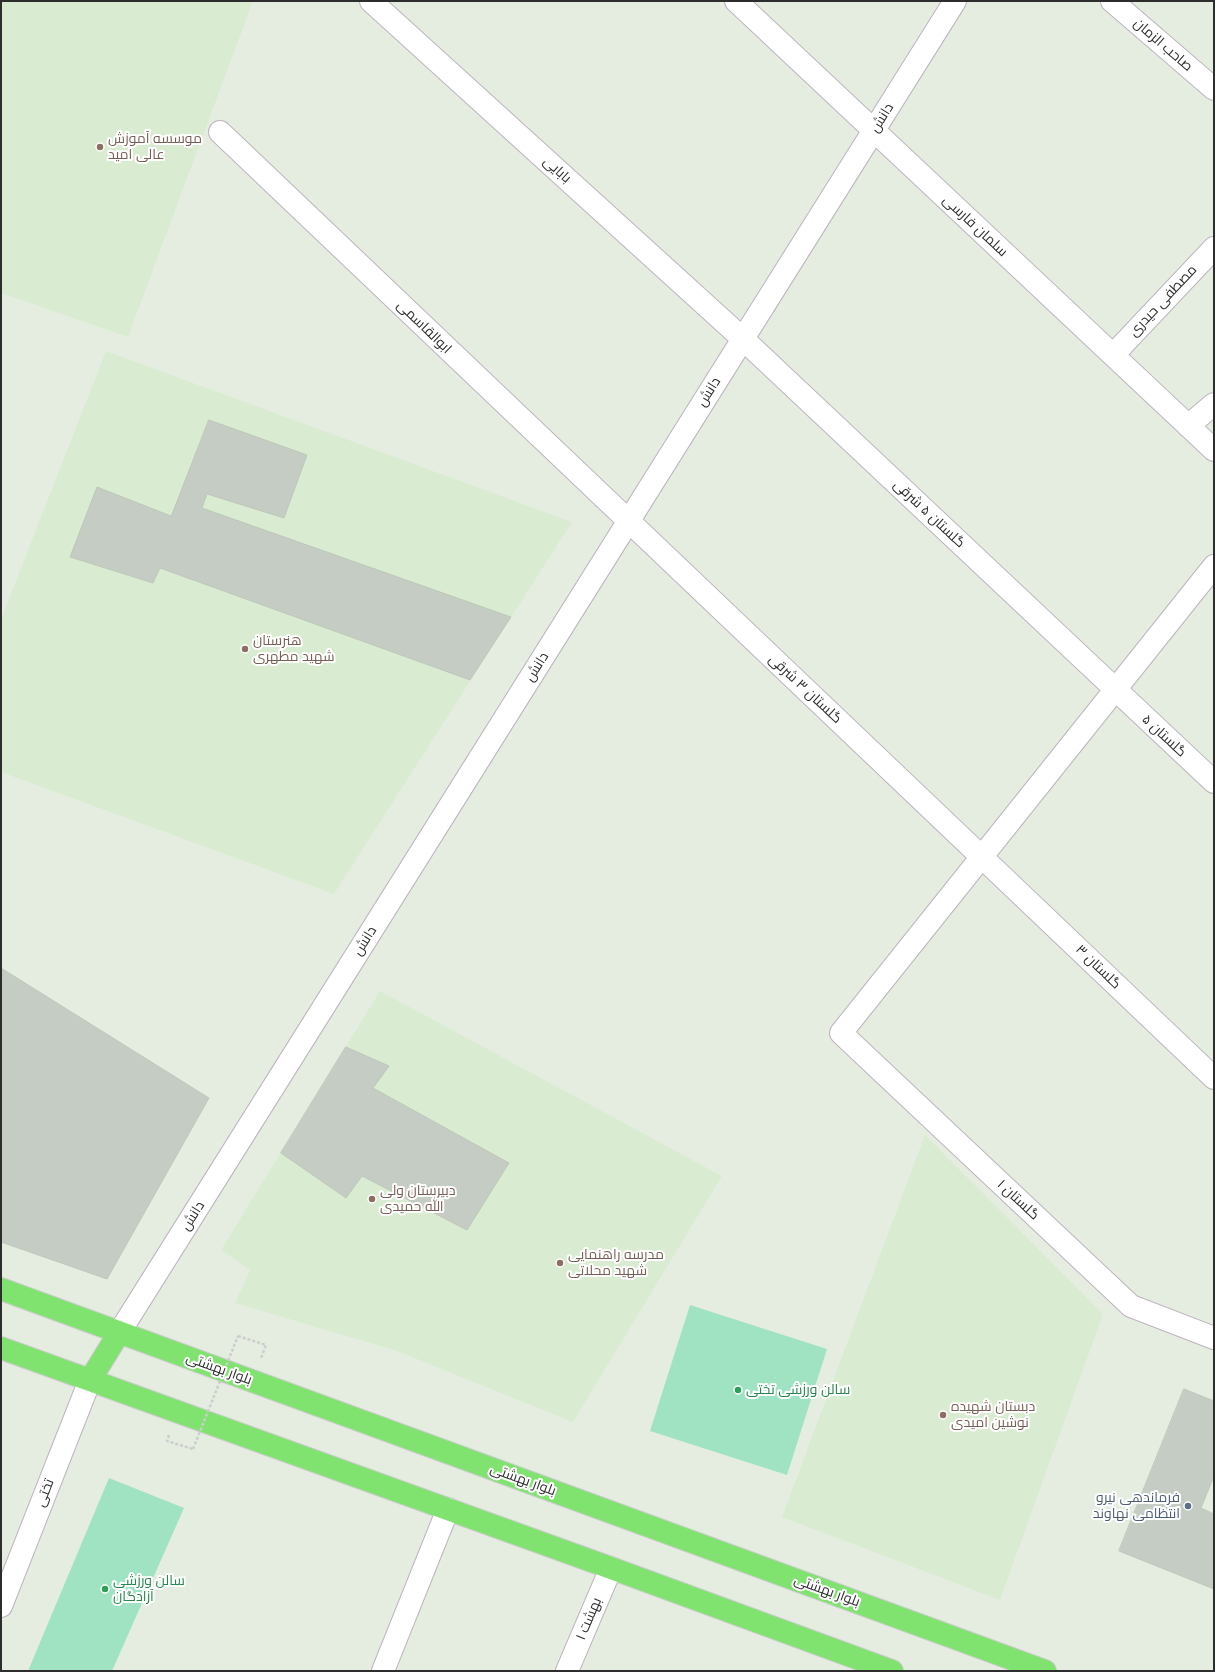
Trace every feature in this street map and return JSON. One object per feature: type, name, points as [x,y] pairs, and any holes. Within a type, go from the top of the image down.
[{"type":"main road","name":"بلوار بهشتی","points":[[1,1289],[1045,1671]]},
{"type":"main road","points":[[90,1380],[119,1333]]},
{"type":"main road","points":[[1,1348],[448,1508],[892,1671]]},
{"type":"street","name":"بابایی","points":[[371,1],[743,339]]},
{"type":"street","name":"سلمان فارسی","points":[[736,1],[1214,450]]},
{"type":"street","name":"دانش","points":[[119,1333],[955,1]]},
{"type":"street","name":"صاحب الزمان","points":[[1112,1],[1214,89]]},
{"type":"street","name":"ابوالقاسمی","points":[[220,132],[628,521]]},
{"type":"street","name":"مصطفی حیدری","points":[[1113,355],[1214,248]]},
{"type":"street","name":"گلستان ۵ شرقی","points":[[743,339],[1115,689]]},
{"type":"street","points":[[1188,426],[1214,404]]},
{"type":"street","name":"گلستان ۳ شرقی","points":[[628,521],[982,856]]},
{"type":"street","points":[[982,856],[1214,566]]},
{"type":"street","name":"گلستان ۵","points":[[1115,689],[1214,782]]},
{"type":"street","name":"گلستان ۱","points":[[982,856],[841,1033],[1131,1306],[1214,1338]]},
{"type":"street","name":"گلستان ۳","points":[[982,856],[1214,1078]]},
{"type":"street","name":"تختی","points":[[1,1606],[10,1559],[90,1380]]},
{"type":"street","points":[[384,1671],[448,1508]]},
{"type":"street","name":"بهشت ۱","points":[[567,1671],[612,1568]]},
{"type":"path","points":[[193,1449],[238,1336]]},
{"type":"shaded area","name":"موسسه آموزش عالی امید","points":[[1,1],[253,1],[128,337],[1,293]]},
{"type":"shaded area","name":"هنرستان شهید مطهری","points":[[106,351],[572,522],[334,894],[1,772],[1,619]]},
{"type":"shaded area","points":[[380,991],[722,1176],[573,1422],[397,1351],[235,1303],[250,1270],[221,1250]]},
{"type":"shaded area","name":"دبستان شهیده نوشین امیدی","points":[[925,1135],[1103,1314],[1000,1600],[782,1517]]},
{"type":"green space","name":"سالن ورزشی تختی","points":[[690,1305],[827,1349],[787,1475],[650,1431]]},
{"type":"green space","name":"سالن ورزشی آزادگان","points":[[109,1478],[184,1508],[112,1671],[28,1671]]},
{"type":"building","points":[[209,420],[307,455],[284,518],[207,494],[202,508],[511,617],[470,680],[160,568],[153,583],[70,557],[97,487],[171,516]]},
{"type":"building","points":[[1,968],[209,1098],[107,1279],[1,1242]]},
{"type":"building","points":[[346,1047],[389,1066],[373,1088],[509,1163],[467,1230],[362,1176],[346,1198],[281,1153]]},
{"type":"building","points":[[1184,1389],[1214,1401],[1214,1476],[1201,1508],[1214,1514],[1214,1589],[1119,1551]]},
{"type":"place","name":"موسسه آموزش عالی امید","points":[[100,147]]},
{"type":"place","name":"هنرستان شهید مطهری","points":[[245,649]]},
{"type":"place","name":"دبیرستان ولی الله حمیدی","points":[[372,1199]]},
{"type":"place","name":"مدرسه راهنمایی شهید محلاتی","points":[[560,1263]]},
{"type":"place","name":"سالن ورزشی تختی","points":[[738,1390]]},
{"type":"place","name":"دبستان شهیده نوشین امیدی","points":[[943,1415]]},
{"type":"place","name":"فرماندهی نیرو انتظامی نهاوند","points":[[1188,1506]]},
{"type":"place","name":"سالن ورزشی آزادگان","points":[[105,1589]]}]
